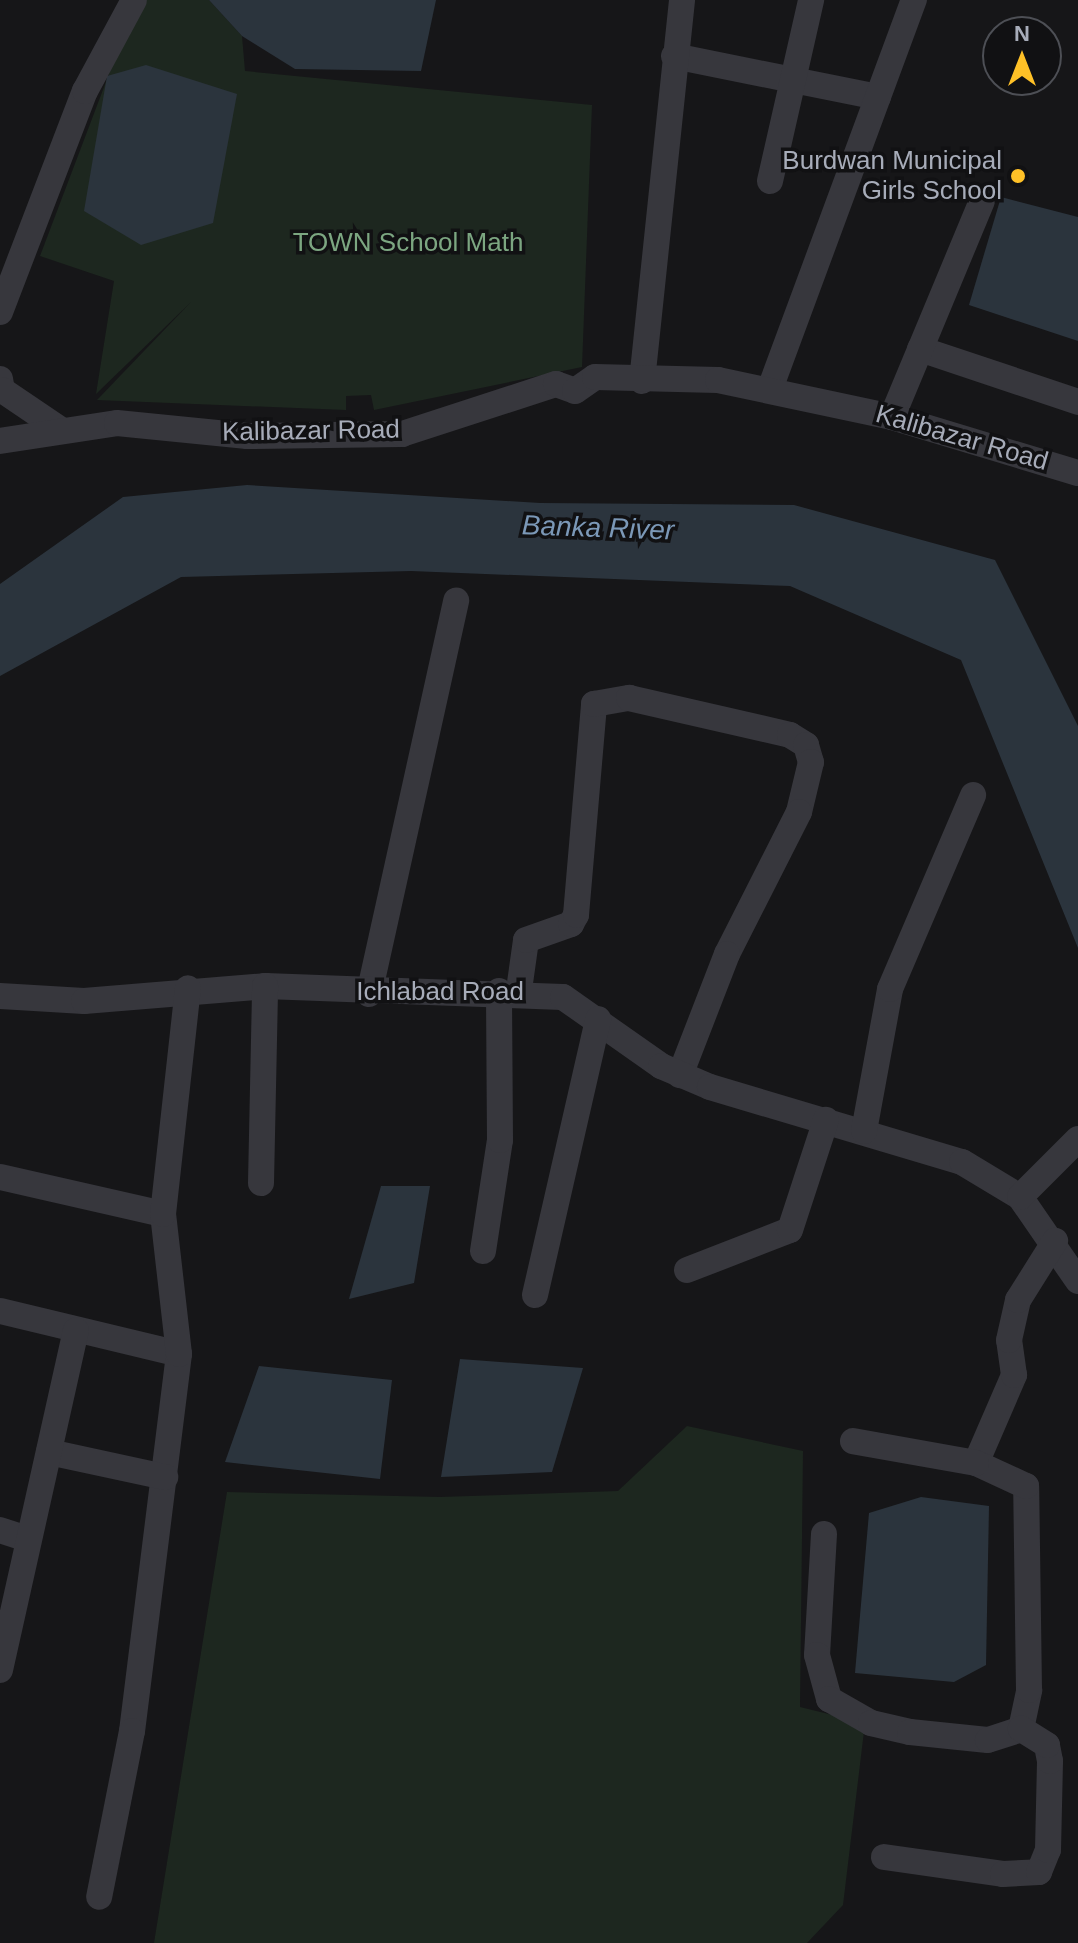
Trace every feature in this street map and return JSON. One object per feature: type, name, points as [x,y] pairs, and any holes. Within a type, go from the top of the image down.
[{"type":"street","points":[[0,312],[85,91],[134,0]]},
{"type":"street","points":[[642,381],[682,0]]},
{"type":"street","points":[[770,181],[811,0]]},
{"type":"street","points":[[771,386],[914,0]]},
{"type":"street","points":[[674,56],[878,97]]},
{"type":"street","points":[[892,417],[982,201]]},
{"type":"street","points":[[920,349],[1078,402]]},
{"type":"street","name":"Kalibazar Road","points":[[0,441],[117,423],[247,436],[402,434],[556,384],[575,391],[595,377],[771,386],[892,417],[1078,473]]},
{"type":"street","points":[[0,379],[29,413],[61,430]]},
{"type":"street","points":[[369,994],[456,601]]},
{"type":"street","points":[[483,1251],[500,1140],[509,991],[526,940],[571,924],[576,915],[594,704],[629,698],[790,735],[806,745],[811,762],[799,812],[727,954],[680,1075]]},
{"type":"street","points":[[864,1131],[890,989],[973,795]]},
{"type":"street","points":[[261,1183],[265,986]]},
{"type":"street","name":"Ichlabad Road","points":[[0,996],[84,1001],[188,988],[265,986],[369,994],[509,991],[563,997],[680,1075],[962,1162],[1020,1197],[1055,1241],[1078,1281]]},
{"type":"street","points":[[99,1897],[132,1731],[179,1354],[163,1214],[188,988]]},
{"type":"street","points":[[535,1295],[598,1019]]},
{"type":"street","points":[[687,1270],[790,1230],[826,1120]]},
{"type":"street","points":[[1020,1197],[1078,1139]]},
{"type":"street","points":[[0,1177],[163,1214]]},
{"type":"street","points":[[976,1463],[1014,1375],[1014,1310],[1055,1241]]},
{"type":"street","points":[[0,1311],[179,1354]]},
{"type":"street","points":[[0,1670],[12,1534],[49,1452],[76,1330]]},
{"type":"street","points":[[853,1441],[976,1463],[1021,1479],[1028,1498],[1029,1690],[1021,1729]]},
{"type":"street","points":[[49,1452],[165,1477]]},
{"type":"street","points":[[824,1534],[817,1655],[829,1699],[871,1723],[910,1732],[988,1740],[1021,1729]]},
{"type":"street","points":[[884,1857],[1003,1874],[1039,1872],[1048,1850],[1050,1761],[1047,1745],[1021,1729]]},
{"type":"green space","name":"TOWN School Math","points":[[137,0],[209,0],[242,36],[245,71],[592,105],[582,367],[374,410],[371,395],[346,396],[346,410],[97,400],[191,302],[96,394],[114,281],[40,256]]},
{"type":"green space","points":[[687,1426],[803,1451],[800,1707],[865,1723],[843,1905],[807,1943],[154,1943],[227,1492],[440,1497],[618,1491]]},
{"type":"water","points":[[209,0],[436,0],[421,71],[295,69],[242,36]]},
{"type":"water","points":[[146,65],[237,94],[213,223],[141,245],[84,211],[107,76]]},
{"type":"water","points":[[1001,197],[1078,217],[1078,341],[969,305]]},
{"type":"water","name":"Banka River","points":[[247,485],[540,503],[794,505],[995,560],[1078,726],[1078,948],[961,660],[790,586],[411,571],[181,577],[0,676],[0,584],[123,497]]},
{"type":"water","points":[[381,1186],[430,1186],[414,1283],[349,1299]]},
{"type":"water","points":[[460,1359],[583,1368],[552,1472],[441,1477]]},
{"type":"water","points":[[259,1366],[392,1380],[380,1479],[225,1462]]},
{"type":"water","points":[[921,1497],[989,1506],[986,1665],[954,1682],[855,1673],[869,1513]]},
{"type":"place","name":"Burdwan Municipal Girls School","points":[[1018,176]]}]
